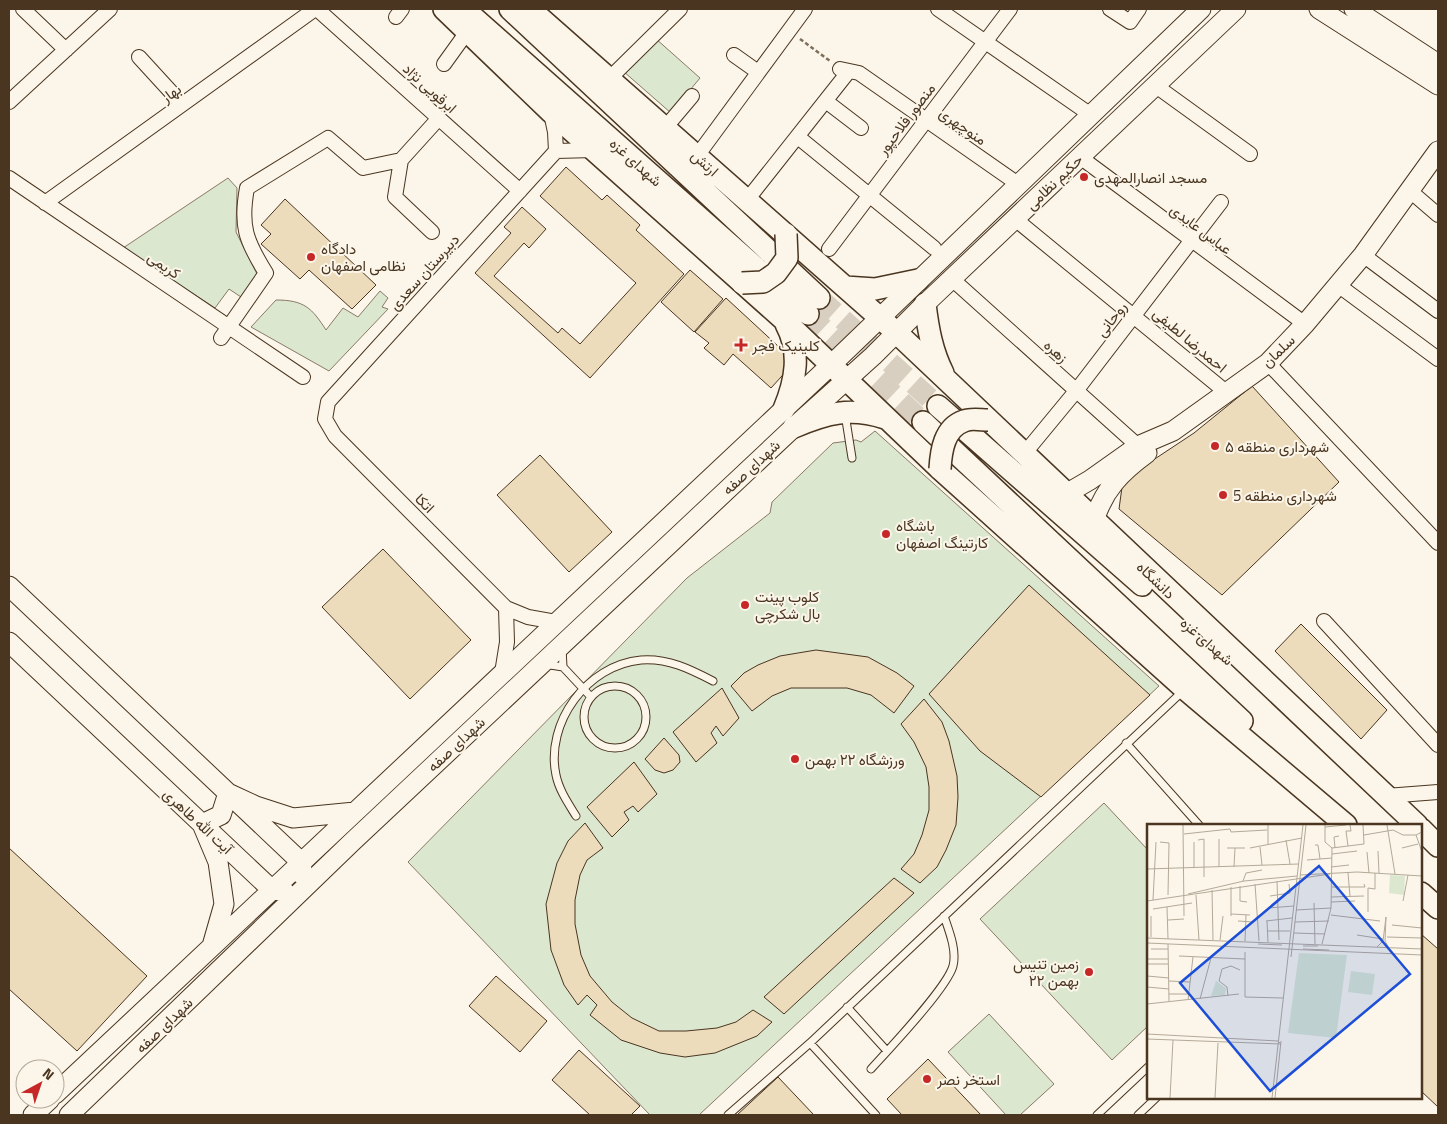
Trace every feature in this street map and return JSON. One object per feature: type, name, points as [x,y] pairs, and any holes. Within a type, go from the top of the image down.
[{"type":"main road","points":[[444,9],[551,112],[832,364],[940,469],[1185,689],[1346,824]]},
{"type":"main road","name":"شهدای غزه","points":[[464,9],[813,306],[510,9]]},
{"type":"main road","name":"حکیم نظامی","points":[[832,364],[918,280],[939,252],[1018,184],[1201,9]]},
{"type":"main road","name":"حکیم نظامی","points":[[848,379],[1236,9]]},
{"type":"main road","points":[[1319,9],[1438,85]]},
{"type":"main road","points":[[1354,9],[1438,64]]},
{"type":"main road","name":"ارتش","points":[[533,10],[880,317],[911,319]]},
{"type":"main road","name":"سلمان","points":[[1066,494],[1090,480],[1138,446],[1173,431],[1268,363],[1305,324],[1363,255],[1438,151]]},
{"type":"main road","points":[[742,283],[763,282],[776,272],[786,258],[786,234]]},
{"type":"main road","points":[[845,287],[875,289],[918,280]]},
{"type":"main road","points":[[896,301],[893,307],[895,317],[905,321],[911,319],[928,332],[935,358],[948,382]]},
{"type":"main road","points":[[783,319],[793,337],[796,354],[789,418],[845,412],[865,412],[887,419]]},
{"type":"main road","name":"دانشگاه","points":[[911,319],[948,382],[1416,824]]},
{"type":"main road","name":"شهدای صفه","points":[[69,1115],[562,644],[789,418],[832,364]]},
{"type":"main road","name":"شهدای صفه","points":[[65,1085],[556,622],[789,418],[848,379]]},
{"type":"main road","name":"شهدای غزه","points":[[938,406],[1386,796]]},
{"type":"main road","points":[[940,469],[941,447],[950,432],[964,420],[988,420]]},
{"type":"main road","points":[[923,422],[1212,692],[1346,824]]},
{"type":"main road","points":[[1090,480],[1085,489],[1086,494],[1090,498],[1097,499],[1136,461],[1173,431]]},
{"type":"main road","points":[[1094,521],[1105,492]]},
{"type":"main road","points":[[9,586],[302,863],[301,892],[272,890]]},
{"type":"main road","name":"آیت الله طاهری","points":[[9,642],[272,890]]},
{"type":"main road","points":[[228,794],[256,806],[293,818],[356,812]]},
{"type":"main road","points":[[211,947],[224,904],[218,862],[202,824],[221,814],[228,794]]},
{"type":"main road","points":[[1422,830],[1438,846]]},
{"type":"street","points":[[23,9],[66,50]]},
{"type":"street","points":[[9,102],[110,9]]},
{"type":"street","name":"بهار","points":[[45,203],[316,9]]},
{"type":"street","name":"ابرقویی نژاد","points":[[316,9],[520,191]]},
{"type":"street","points":[[609,79],[680,9]]},
{"type":"street","points":[[697,156],[805,9]]},
{"type":"street","points":[[938,9],[1091,115]]},
{"type":"street","name":"منصور فلاحپور","points":[[829,249],[1010,9]]},
{"type":"street","points":[[1110,9],[1130,22],[1139,9]]},
{"type":"street","points":[[444,64],[467,32]]},
{"type":"street","points":[[734,54],[758,72]]},
{"type":"street","points":[[139,57],[182,104]]},
{"type":"street","points":[[747,200],[827,102],[845,70]]},
{"type":"street","name":"منوچهری","points":[[845,70],[859,73],[1018,184]]},
{"type":"street","points":[[1156,86],[1250,154]]},
{"type":"street","points":[[665,128],[692,96]]},
{"type":"street","points":[[827,102],[861,128]]},
{"type":"street","points":[[551,112],[556,132],[556,151],[594,150]]},
{"type":"street","points":[[225,333],[266,273],[254,254],[244,229],[243,210],[247,188],[328,138],[363,168],[400,160],[439,118]]},
{"type":"street","points":[[798,136],[939,252]]},
{"type":"street","name":"دبیرستان سعدی","points":[[325,420],[328,402],[556,151]]},
{"type":"street","name":"عباس عابدی","points":[[1080,157],[1191,242],[1305,324]]},
{"type":"street","points":[[400,160],[395,197],[432,232]]},
{"type":"street","name":"کریمی","points":[[9,178],[225,333],[303,377]]},
{"type":"street","points":[[1409,190],[1438,215]]},
{"type":"street","name":"روحانی","points":[[1024,454],[1076,391],[1222,202]]},
{"type":"street","name":"احمدرضا لطیفی","points":[[1015,219],[1135,315],[1226,392]]},
{"type":"street","points":[[1363,255],[1438,311]]},
{"type":"street","name":"زهره","points":[[952,279],[1138,446]]},
{"type":"street","points":[[1338,285],[1438,359]]},
{"type":"street","points":[[1268,363],[1438,543]]},
{"type":"street","name":"اتکا","points":[[325,420],[335,436],[506,608]]},
{"type":"street","points":[[502,673],[507,642],[506,608],[528,617],[556,622]]},
{"type":"street","points":[[1324,621],[1438,745]]},
{"type":"street","points":[[1386,796],[1438,792]]},
{"type":"lane","points":[[845,412],[852,458]]},
{"type":"lane","points":[[562,644],[564,667],[591,697]]},
{"type":"lane","points":[[576,816],[565,798],[556,776],[554,757],[562,722],[572,701],[583,688],[596,677],[617,666],[640,660],[666,661],[689,668],[713,681]]},
{"type":"lane","points":[[541,664],[564,667]]},
{"type":"lane","points":[[611,686],[622,686],[632,691],[641,699],[646,709],[646,721],[643,732],[625,746],[614,748],[603,745],[593,739],[587,729],[584,718],[586,707],[591,697],[600,690],[611,686]]},
{"type":"lane","points":[[728,1115],[810,1043],[1185,689]]},
{"type":"lane","points":[[1126,743],[1198,824]]},
{"type":"lane","points":[[871,1069],[945,983],[954,965],[953,946],[944,916]]},
{"type":"lane","points":[[847,1007],[887,1051]]},
{"type":"lane","points":[[810,1043],[876,1115]]},
{"type":"lane","points":[[1097,1115],[1147,1068]]},
{"type":"lane","points":[[1138,1115],[1155,1099]]},
{"type":"path","points":[[789,30],[845,70]]},
{"type":"green space","points":[[655,38],[700,78],[671,113],[623,71]]},
{"type":"green space","points":[[228,178],[237,188],[236,232],[257,274],[241,297],[229,289],[215,308],[123,248]]},
{"type":"green space","points":[[380,291],[388,298],[382,307],[388,309],[329,371],[251,327],[276,300],[286,300],[306,307],[316,316],[326,330],[343,308],[358,317]]},
{"type":"green space","name":"ورزشگاه ۲۲ بهمن","points":[[875,431],[1159,686],[699,1115],[650,1115],[408,862],[687,578],[770,513],[772,502],[833,443],[856,440],[861,442]]},
{"type":"green space","name":"زمین تنیس ۲۲ بهمن","points":[[1104,803],[1147,849],[1147,1027],[1112,1060],[980,919]]},
{"type":"green space","points":[[989,1014],[1054,1084],[1020,1115],[1006,1115],[948,1052]]},
{"type":"building","points":[[566,167],[602,200],[607,195],[640,225],[636,230],[684,274],[590,378],[475,273],[511,233],[504,227],[522,207],[546,229],[529,248],[524,243],[494,276],[558,333],[562,328],[580,344],[636,283],[540,196]]},
{"type":"building","name":"دادگاه نظامی اصفهان","points":[[285,199],[376,285],[352,309],[309,270],[300,279],[261,244],[271,234],[261,225]]},
{"type":"building","points":[[690,270],[723,299],[694,332],[661,302]]},
{"type":"building","name":"کلینیک فجر","points":[[726,298],[792,359],[791,366],[771,388],[733,354],[724,365],[704,348],[709,343],[695,332]]},
{"type":"building","name":"شهرداری منطقه 5","points":[[1252,386],[1339,482],[1222,595],[1119,509],[1123,480],[1194,433]]},
{"type":"building","points":[[540,455],[612,532],[569,572],[497,495]]},
{"type":"building","points":[[383,549],[471,640],[410,699],[322,607]]},
{"type":"building","points":[[1029,585],[1150,695],[1041,797],[980,751],[929,694]]},
{"type":"building","points":[[1301,624],[1387,710],[1361,739],[1275,651]]},
{"type":"building","points":[[816,650],[868,657],[897,673],[914,686],[894,713],[871,695],[847,688],[791,688],[772,696],[752,711],[731,686],[744,673],[758,665],[780,656]]},
{"type":"building","points":[[722,688],[739,718],[723,736],[716,726],[711,733],[717,743],[696,762],[673,732]]},
{"type":"building","points":[[924,699],[942,722],[949,741],[957,776],[958,797],[956,825],[946,850],[937,867],[920,883],[901,869],[914,854],[922,835],[929,810],[929,787],[926,767],[914,742],[901,724]]},
{"type":"building","points":[[664,738],[679,755],[680,762],[673,770],[664,773],[655,770],[645,759]]},
{"type":"building","points":[[634,762],[657,794],[638,812],[633,806],[624,812],[629,820],[612,837],[587,807]]},
{"type":"building","points":[[585,823],[603,848],[587,860],[580,875],[575,900],[575,924],[581,955],[590,976],[612,1002],[632,1018],[659,1031],[717,1028],[736,1022],[753,1010],[772,1022],[757,1036],[715,1053],[685,1057],[660,1053],[621,1040],[590,1015],[597,1005],[587,995],[578,1005],[564,985],[551,950],[546,904],[557,863],[568,841]]},
{"type":"building","points":[[9,848],[147,976],[77,1051],[9,989]]},
{"type":"building","points":[[894,878],[914,893],[784,1014],[764,997]]},
{"type":"building","points":[[1422,935],[1438,949],[1438,1107],[1422,1092]]},
{"type":"building","points":[[496,976],[547,1021],[520,1052],[469,1006]]},
{"type":"building","points":[[579,1050],[640,1106],[631,1115],[590,1115],[552,1080]]},
{"type":"building","name":"استخر نصر","points":[[928,1059],[981,1115],[902,1115],[887,1099]]},
{"type":"building","points":[[778,1077],[814,1115],[737,1115]]},
{"type":"tunnel","points":[[819,298],[938,406]]},
{"type":"tunnel","points":[[808,314],[923,422]]},
{"type":"place","name":"مسجد انصارالمهدی","points":[[1084,177]]},
{"type":"place","name":"دادگاه نظامی اصفهان","points":[[311,257]]},
{"type":"place","name":"کلینیک فجر","points":[[741,345]]},
{"type":"place","name":"شهرداری منطقه ۵","points":[[1215,446]]},
{"type":"place","name":"شهرداری منطقه 5","points":[[1223,495]]},
{"type":"place","name":"باشگاه کارتینگ اصفهان","points":[[886,534]]},
{"type":"place","name":"کلوب پینت بال شکرچی","points":[[745,605]]},
{"type":"place","name":"ورزشگاه ۲۲ بهمن","points":[[795,759]]},
{"type":"place","name":"زمین تنیس ۲۲ بهمن","points":[[1089,972]]},
{"type":"place","name":"استخر نصر","points":[[927,1079]]}]
